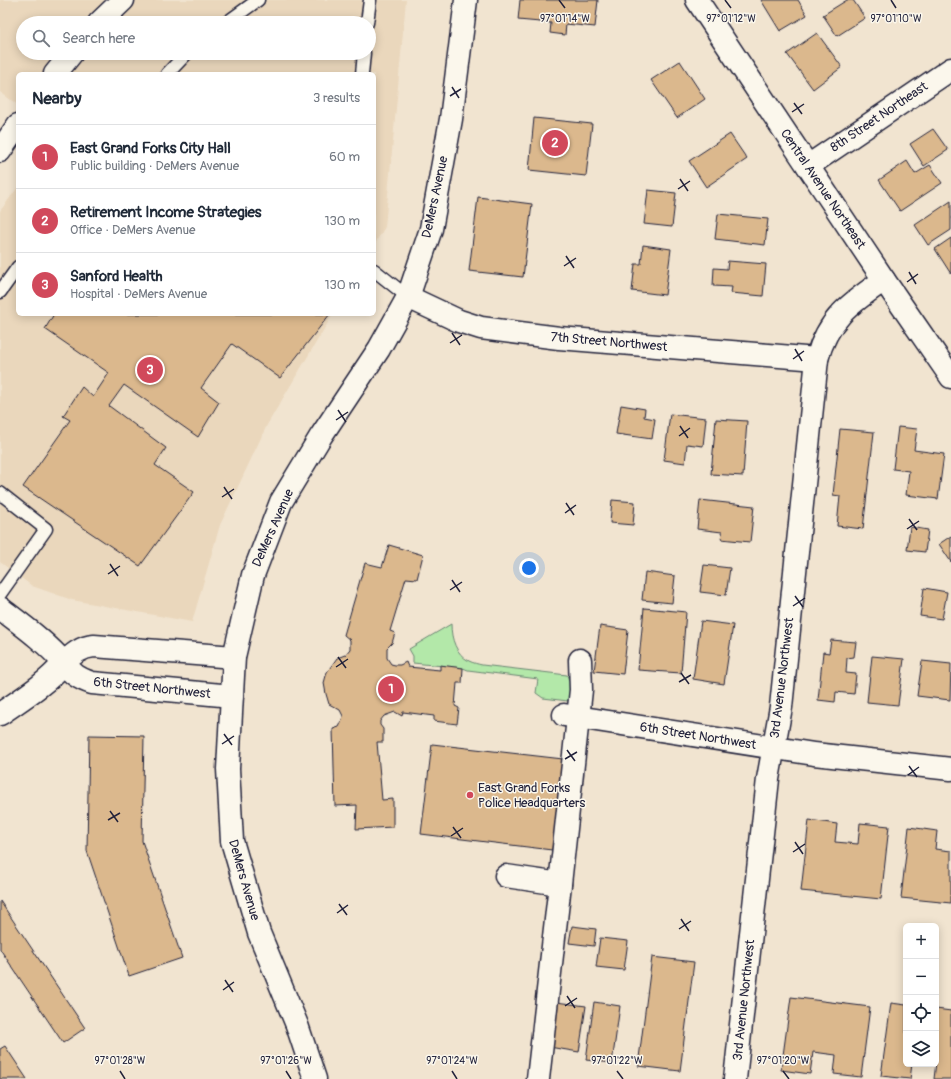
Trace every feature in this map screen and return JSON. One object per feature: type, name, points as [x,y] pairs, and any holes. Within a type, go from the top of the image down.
[{"type":"street","points":[[106,16],[123,0]]},
{"type":"street","name":"DeMers Avenue","points":[[315,1079],[297,1024],[259,933],[232,841],[228,769],[234,657],[253,575],[281,502],[321,436],[379,349],[408,297],[431,229],[451,119],[466,0]]},
{"type":"street","name":"Central Avenue Northeast","points":[[696,0],[884,280],[951,376]]},
{"type":"street","points":[[57,72],[66,60]]},
{"type":"street","name":"8th Street Northeast","points":[[808,166],[951,69]]},
{"type":"street","name":"3rd Avenue Northwest","points":[[735,1079],[768,779],[781,707],[817,359],[830,327],[841,314],[853,301],[884,280]]},
{"type":"street","name":"7th Street Northwest","points":[[408,297],[459,321],[481,328],[559,338],[817,359]]},
{"type":"street","name":"6th Street Northwest","points":[[0,608],[40,638],[64,663],[73,675],[92,684],[232,696]]},
{"type":"street","points":[[0,714],[41,686],[54,675],[74,652],[86,646],[234,657]]},
{"type":"street","points":[[538,1079],[560,884],[571,717],[581,690],[580,660]]},
{"type":"street","name":"6th Street Northwest","points":[[571,717],[814,754],[951,769]]},
{"type":"street","points":[[506,876],[560,884]]},
{"type":"lane","points":[[235,16],[257,0]]},
{"type":"lane","points":[[368,16],[370,0]]},
{"type":"lane","points":[[169,72],[180,60]]},
{"type":"lane","points":[[362,72],[363,60]]},
{"type":"lane","points":[[2,285],[16,269]]},
{"type":"lane","points":[[376,272],[408,297]]},
{"type":"lane","points":[[0,493],[46,529],[0,594]]},
{"type":"shaded area","points":[[0,0],[406,0],[385,227],[376,242],[376,72],[16,72],[16,104],[0,92]]},
{"type":"shaded area","points":[[16,190],[16,316],[332,316],[267,425],[220,525],[192,622],[72,600],[32,586],[0,562],[0,211]]},
{"type":"green space","points":[[451,624],[455,646],[464,658],[482,665],[567,675],[571,686],[568,701],[543,698],[536,693],[538,679],[468,670],[463,668],[413,663],[413,656],[409,649]]},
{"type":"building","points":[[520,0],[598,0],[595,27],[566,24],[565,35],[550,33],[551,23],[518,20]]},
{"type":"building","points":[[761,0],[798,0],[807,15],[780,31]]},
{"type":"building","points":[[847,0],[853,0],[865,18],[837,36],[823,15]]},
{"type":"building","points":[[817,33],[842,67],[813,89],[787,54]]},
{"type":"building","points":[[680,61],[705,99],[677,118],[651,80]]},
{"type":"building","points":[[534,118],[592,124],[586,176],[529,170]]},
{"type":"building","points":[[933,129],[948,150],[924,166],[910,144]]},
{"type":"building","points":[[730,134],[747,159],[706,187],[689,161]]},
{"type":"building","points":[[907,161],[915,174],[930,165],[942,183],[900,211],[879,180]]},
{"type":"building","points":[[648,190],[676,193],[672,227],[644,224]]},
{"type":"building","points":[[478,197],[532,204],[523,277],[469,271]]},
{"type":"building","points":[[951,201],[951,230],[928,245],[915,225]]},
{"type":"building","points":[[718,214],[768,219],[765,245],[715,239]]},
{"type":"building","points":[[951,238],[951,274],[935,249]]},
{"type":"building","points":[[643,245],[671,249],[665,295],[632,291],[635,264],[641,264]]},
{"type":"building","points":[[728,261],[766,264],[763,296],[731,293],[732,287],[713,286],[714,268],[727,269]]},
{"type":"building","points":[[53,316],[328,316],[280,378],[232,344],[201,388],[219,402],[198,437],[124,385],[109,406],[166,448],[155,465],[194,492],[140,566],[23,487],[70,420],[63,416],[82,387],[93,397],[109,373],[45,329]]},
{"type":"building","points":[[621,405],[645,409],[644,417],[655,419],[652,439],[616,434]]},
{"type":"building","points":[[670,414],[706,418],[703,446],[687,444],[685,463],[664,460]]},
{"type":"building","points":[[716,419],[747,421],[743,476],[711,474]]},
{"type":"building","points":[[898,427],[917,429],[914,450],[944,454],[938,499],[906,495],[909,471],[893,469]]},
{"type":"building","points":[[840,429],[874,432],[863,529],[837,526],[840,496],[833,495]]},
{"type":"building","points":[[612,500],[635,502],[633,525],[610,523]]},
{"type":"building","points":[[700,500],[754,506],[750,542],[721,539],[722,532],[697,529]]},
{"type":"building","points":[[910,527],[928,530],[925,552],[907,550]]},
{"type":"building","points":[[951,536],[951,562],[939,544]]},
{"type":"building","points":[[389,545],[423,555],[417,579],[406,578],[390,631],[395,633],[392,643],[387,648],[387,658],[391,664],[400,665],[406,662],[408,667],[440,670],[440,665],[463,668],[462,683],[457,683],[455,706],[459,708],[457,724],[434,721],[434,716],[403,712],[402,716],[395,712],[384,716],[380,721],[380,725],[383,729],[383,742],[377,742],[382,800],[393,799],[393,827],[356,829],[357,805],[335,806],[333,729],[339,727],[343,716],[340,710],[329,704],[324,683],[327,672],[337,658],[345,655],[350,649],[350,640],[344,635],[365,563],[382,567]]},
{"type":"building","points":[[704,565],[730,568],[726,595],[700,592]]},
{"type":"building","points":[[645,572],[675,576],[672,603],[642,600]]},
{"type":"building","points":[[924,588],[947,592],[942,619],[920,616]]},
{"type":"building","points":[[644,608],[686,612],[681,673],[638,670]]},
{"type":"building","points":[[701,621],[733,625],[724,684],[693,679]]},
{"type":"building","points":[[600,626],[628,630],[623,674],[594,671]]},
{"type":"building","points":[[831,640],[856,642],[854,657],[847,658],[846,673],[856,674],[854,694],[836,692],[835,702],[818,700],[823,652],[829,653]]},
{"type":"building","points":[[872,656],[904,659],[898,705],[867,702]]},
{"type":"building","points":[[922,661],[951,664],[950,700],[917,696]]},
{"type":"building","points":[[89,735],[144,736],[142,841],[182,958],[129,976],[87,851]]},
{"type":"building","points":[[432,744],[563,759],[552,850],[421,834]]},
{"type":"building","points":[[809,820],[837,824],[835,842],[858,844],[860,823],[889,826],[881,899],[801,891]]},
{"type":"building","points":[[909,827],[937,831],[935,849],[951,851],[951,903],[901,898]]},
{"type":"building","points":[[0,901],[85,1028],[63,1043],[0,949]]},
{"type":"building","points":[[572,926],[596,929],[594,946],[569,943]]},
{"type":"building","points":[[600,938],[628,941],[624,970],[596,967]]},
{"type":"building","points":[[652,957],[694,962],[680,1071],[638,1066]]},
{"type":"building","points":[[791,997],[870,1007],[861,1077],[834,1074],[836,1055],[813,1052],[810,1074],[781,1070]]},
{"type":"building","points":[[556,1002],[586,1006],[579,1052],[549,1047]]},
{"type":"building","points":[[594,1002],[620,1006],[612,1063],[586,1060]]},
{"type":"building","points":[[891,1003],[903,1005],[903,1067],[912,1067],[910,1079],[881,1076]]},
{"type":"building","points":[[939,1009],[951,1011],[951,1079],[934,1079],[935,1067],[939,1067]]},
{"type":"building","points":[[5,1046],[27,1079],[0,1079],[0,1049]]},
{"type":"place","name":"Retirement Income Strategies","points":[[555,143]]},
{"type":"place","name":"Sanford Health","points":[[150,370]]},
{"type":"place","name":"East Grand Forks City Hall","points":[[391,689]]},
{"type":"place","name":"East Grand Forks Police Headquarters","points":[[470,795]]}]
